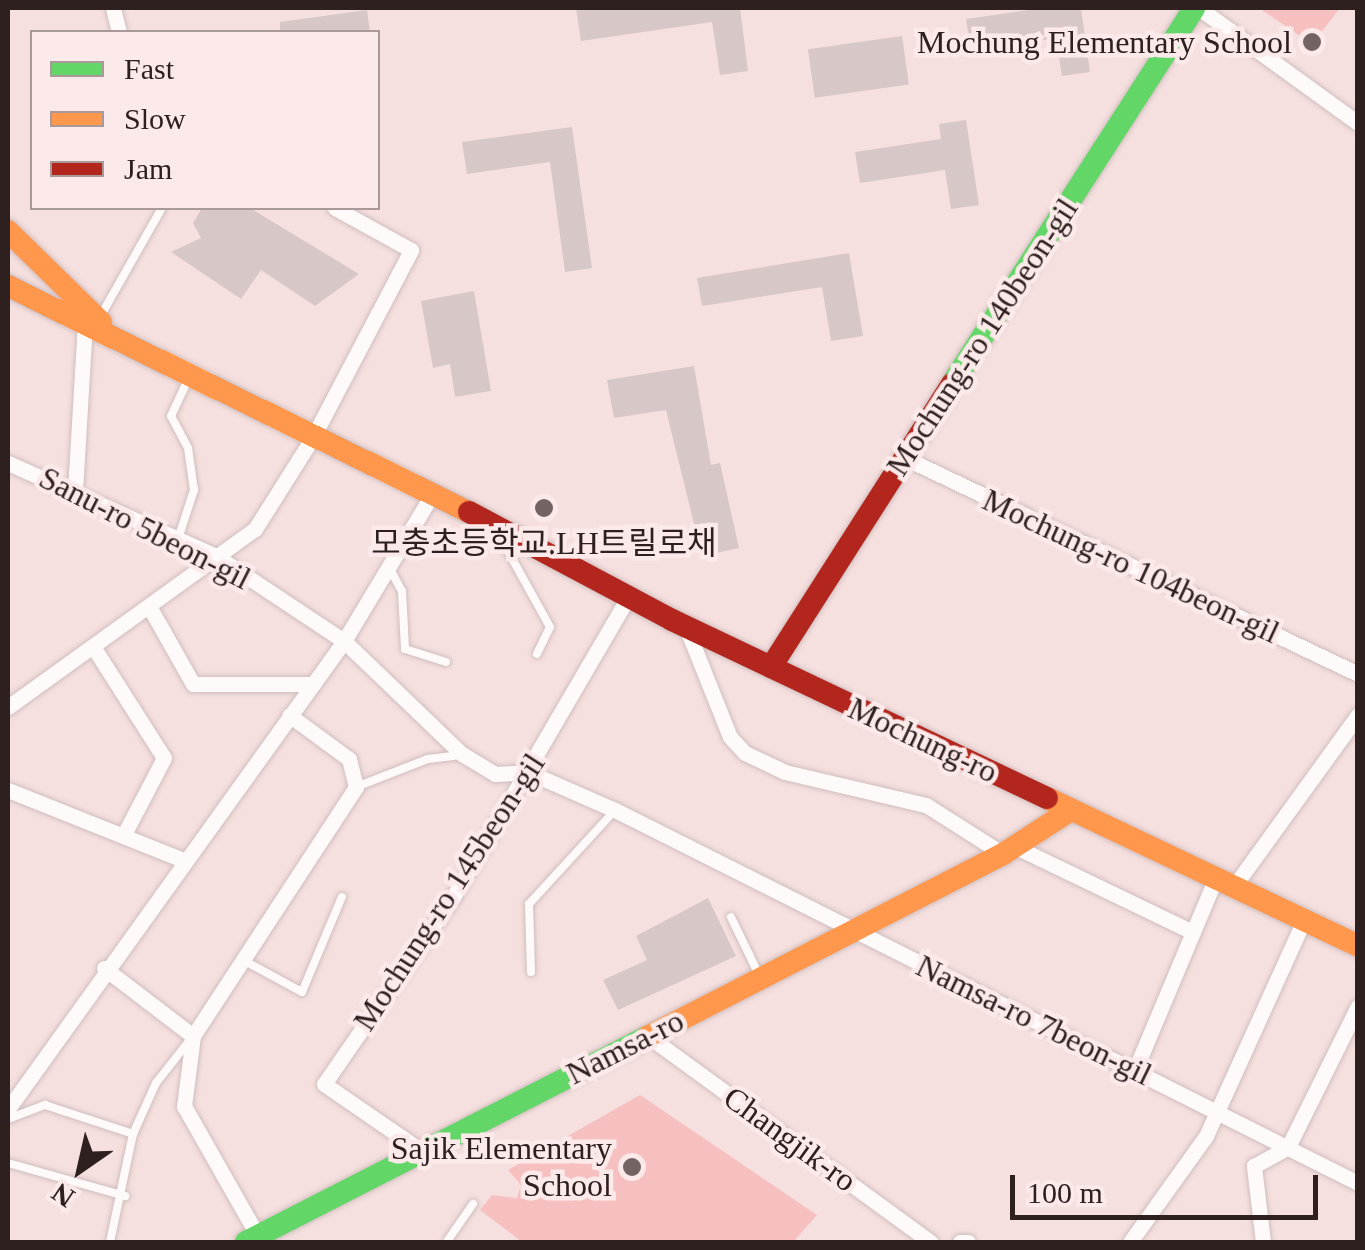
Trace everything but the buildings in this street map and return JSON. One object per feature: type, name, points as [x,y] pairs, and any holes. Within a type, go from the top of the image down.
[{"type":"street","points":[[1196,8],[1358,123]]},
{"type":"street","name":"Mochung-ro 140beon-gil","points":[[771,668],[1196,8]]},
{"type":"street","points":[[8,708],[255,529],[313,438],[411,250],[339,210]]},
{"type":"street","points":[[8,232],[92,322],[75,491]]},
{"type":"street","points":[[8,286],[92,322]]},
{"type":"street","name":"Mochung-ro","points":[[92,322],[131,346],[433,494],[686,627],[1358,946]]},
{"type":"street","name":"Mochung-ro 104beon-gil","points":[[905,458],[1358,674]]},
{"type":"street","name":"Sanu-ro 5beon-gil","points":[[8,463],[216,556],[344,641],[462,754],[495,774],[528,772],[615,810]]},
{"type":"street","points":[[8,1108],[104,968],[344,641],[433,494]]},
{"type":"street","name":"Mochung-ro 145beon-gil","points":[[420,1150],[324,1084],[453,897],[628,598]]},
{"type":"street","points":[[150,608],[194,684],[312,684]]},
{"type":"street","points":[[686,627],[730,736],[745,753],[784,772],[926,805],[1010,851],[1193,932]]},
{"type":"street","points":[[94,648],[164,758],[123,836]]},
{"type":"street","points":[[252,1239],[184,1106],[193,1036],[356,787],[350,759],[290,715]]},
{"type":"street","points":[[1136,1070],[1193,932],[1224,885],[1358,715]]},
{"type":"street","points":[[8,790],[183,860]]},
{"type":"street","name":"Namsa-ro 7beon-gil","points":[[615,810],[1358,1182]]},
{"type":"street","name":"Namsa-ro","points":[[252,1239],[850,929],[1010,851],[1071,810]]},
{"type":"street","points":[[1130,1242],[1217,1110],[1303,922]]},
{"type":"street","points":[[104,968],[193,1036]]},
{"type":"street","points":[[1263,1242],[1254,1166],[1288,1148],[1358,1006]]},
{"type":"street","name":"Changjik-ro","points":[[648,1036],[931,1242]]},
{"type":"lane","points":[[92,322],[161,210]]},
{"type":"lane","points":[[178,539],[194,490],[188,448],[171,416],[190,376]]},
{"type":"lane","points":[[492,524],[550,627],[537,654]]},
{"type":"lane","points":[[389,567],[402,591],[405,649],[446,662]]},
{"type":"lane","points":[[356,787],[428,759],[462,754]]},
{"type":"lane","points":[[531,972],[529,904],[615,810]]},
{"type":"lane","points":[[243,960],[302,992],[342,897]]},
{"type":"lane","points":[[731,916],[760,977]]},
{"type":"lane","points":[[110,1242],[125,1196],[133,1134],[156,1083],[193,1036]]},
{"type":"lane","points":[[8,1119],[45,1105],[133,1134]]},
{"type":"lane","points":[[8,1163],[125,1196]]},
{"type":"lane","points":[[448,1240],[473,1204]]},
{"type":"shaded area","points":[[1259,8],[1340,8],[1312,44]]},
{"type":"shaded area","name":"Sajik Elementary School","points":[[640,1095],[817,1215],[793,1242],[522,1242],[480,1210],[492,1195],[517,1198],[521,1185],[508,1170]]},
{"type":"traffic: fast","points":[[952,384],[1194,8]]},
{"type":"traffic: fast","points":[[246,1242],[647,1037]]},
{"type":"traffic: slow","points":[[8,231],[101,322]]},
{"type":"traffic: slow","points":[[8,286],[469,512]]},
{"type":"traffic: slow","points":[[1047,798],[1358,946]]},
{"type":"traffic: slow","points":[[647,1037],[1003,854],[1071,810]]},
{"type":"traffic: jam","points":[[771,667],[952,384]]},
{"type":"traffic: jam","points":[[469,512],[672,620],[1047,798]]},
{"type":"place","name":"Mochung Elementary School","points":[[1312,42]]},
{"type":"place","name":"모충초등학교.LH트릴로채","points":[[544,508]]},
{"type":"place","name":"Sajik Elementary School","points":[[632,1167]]}]
